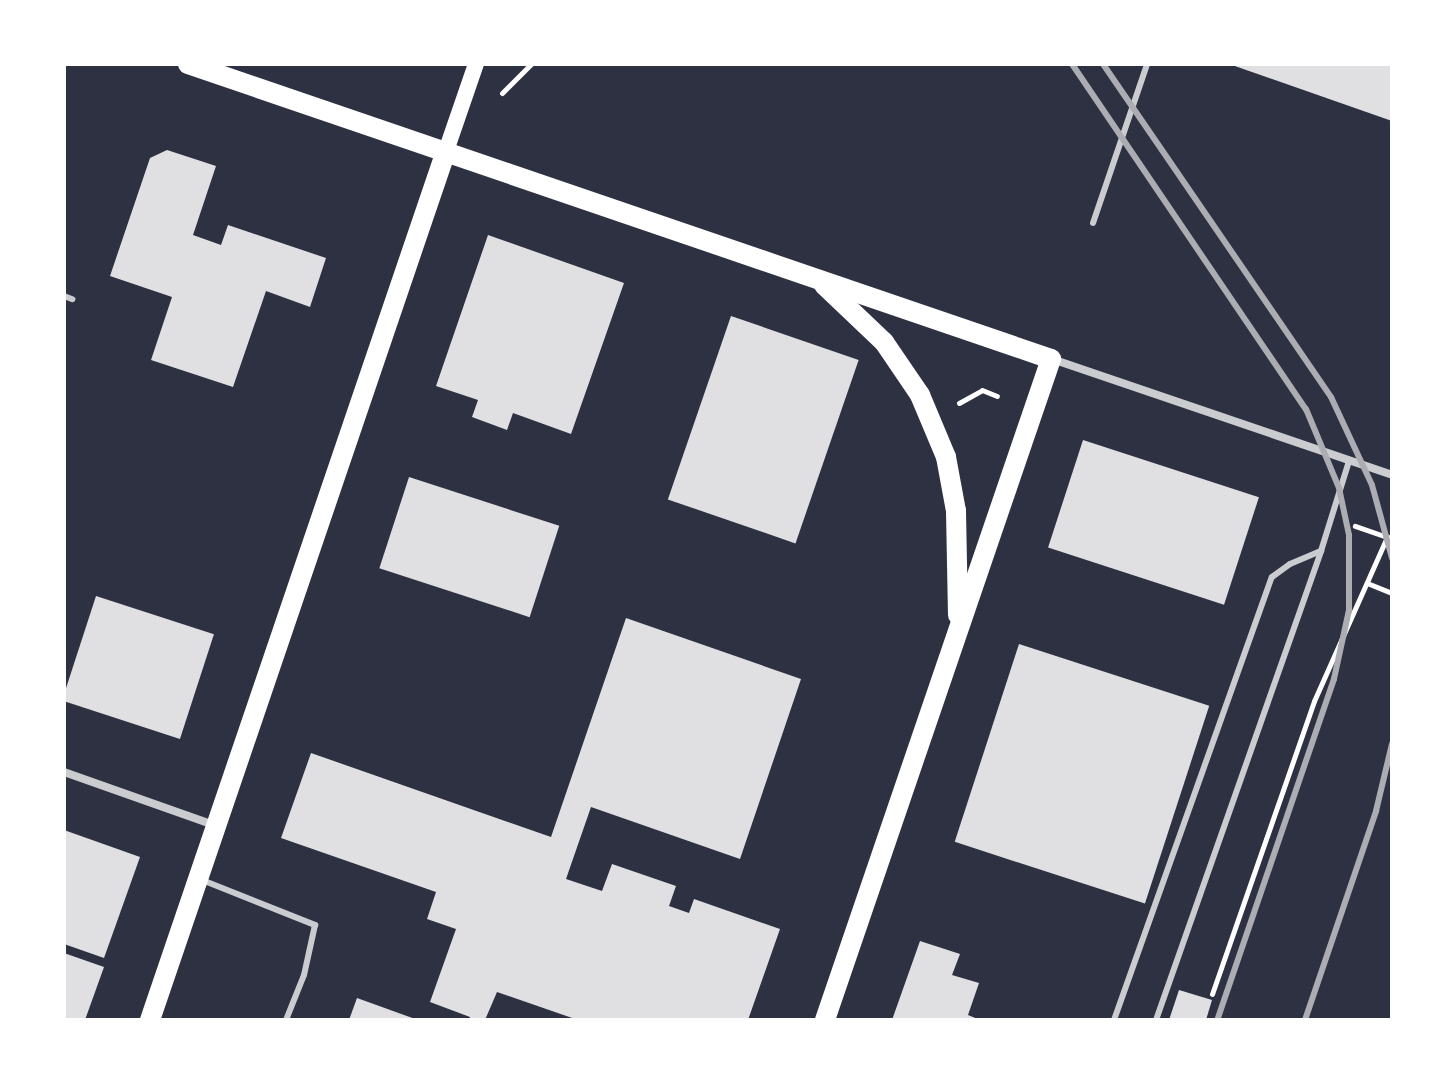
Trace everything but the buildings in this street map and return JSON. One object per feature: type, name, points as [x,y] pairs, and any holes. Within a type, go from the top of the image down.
[{"type":"main road","points":[[188,64],[1051,359],[825,1020]]},
{"type":"main road","points":[[150,1020],[476,64]]},
{"type":"main road","points":[[819,280],[884,342],[920,395],[946,457],[956,511],[959,631]]},
{"type":"street","points":[[1051,359],[1392,475]]},
{"type":"street","points":[[64,772],[216,826]]},
{"type":"lane","points":[[1093,223],[1147,64]]},
{"type":"lane","points":[[1156,1020],[1321,551],[1349,461]]},
{"type":"lane","points":[[1114,1020],[1272,577],[1290,564],[1321,551]]},
{"type":"lane","points":[[198,878],[315,925],[304,975],[286,1020]]},
{"type":"path","points":[[956,405],[982,390],[997,396]]},
{"type":"path","points":[[1212,994],[1314,701],[1387,537],[1348,523]]},
{"type":"path","points":[[1366,583],[1392,593]]},
{"type":"railway","points":[[1072,64],[1306,409],[1339,488],[1349,535],[1349,610],[1334,679],[1217,1020]]},
{"type":"railway","points":[[1103,64],[1331,397],[1372,485],[1392,558]]},
{"type":"railway","points":[[1305,1020],[1376,811],[1392,744]]}]
